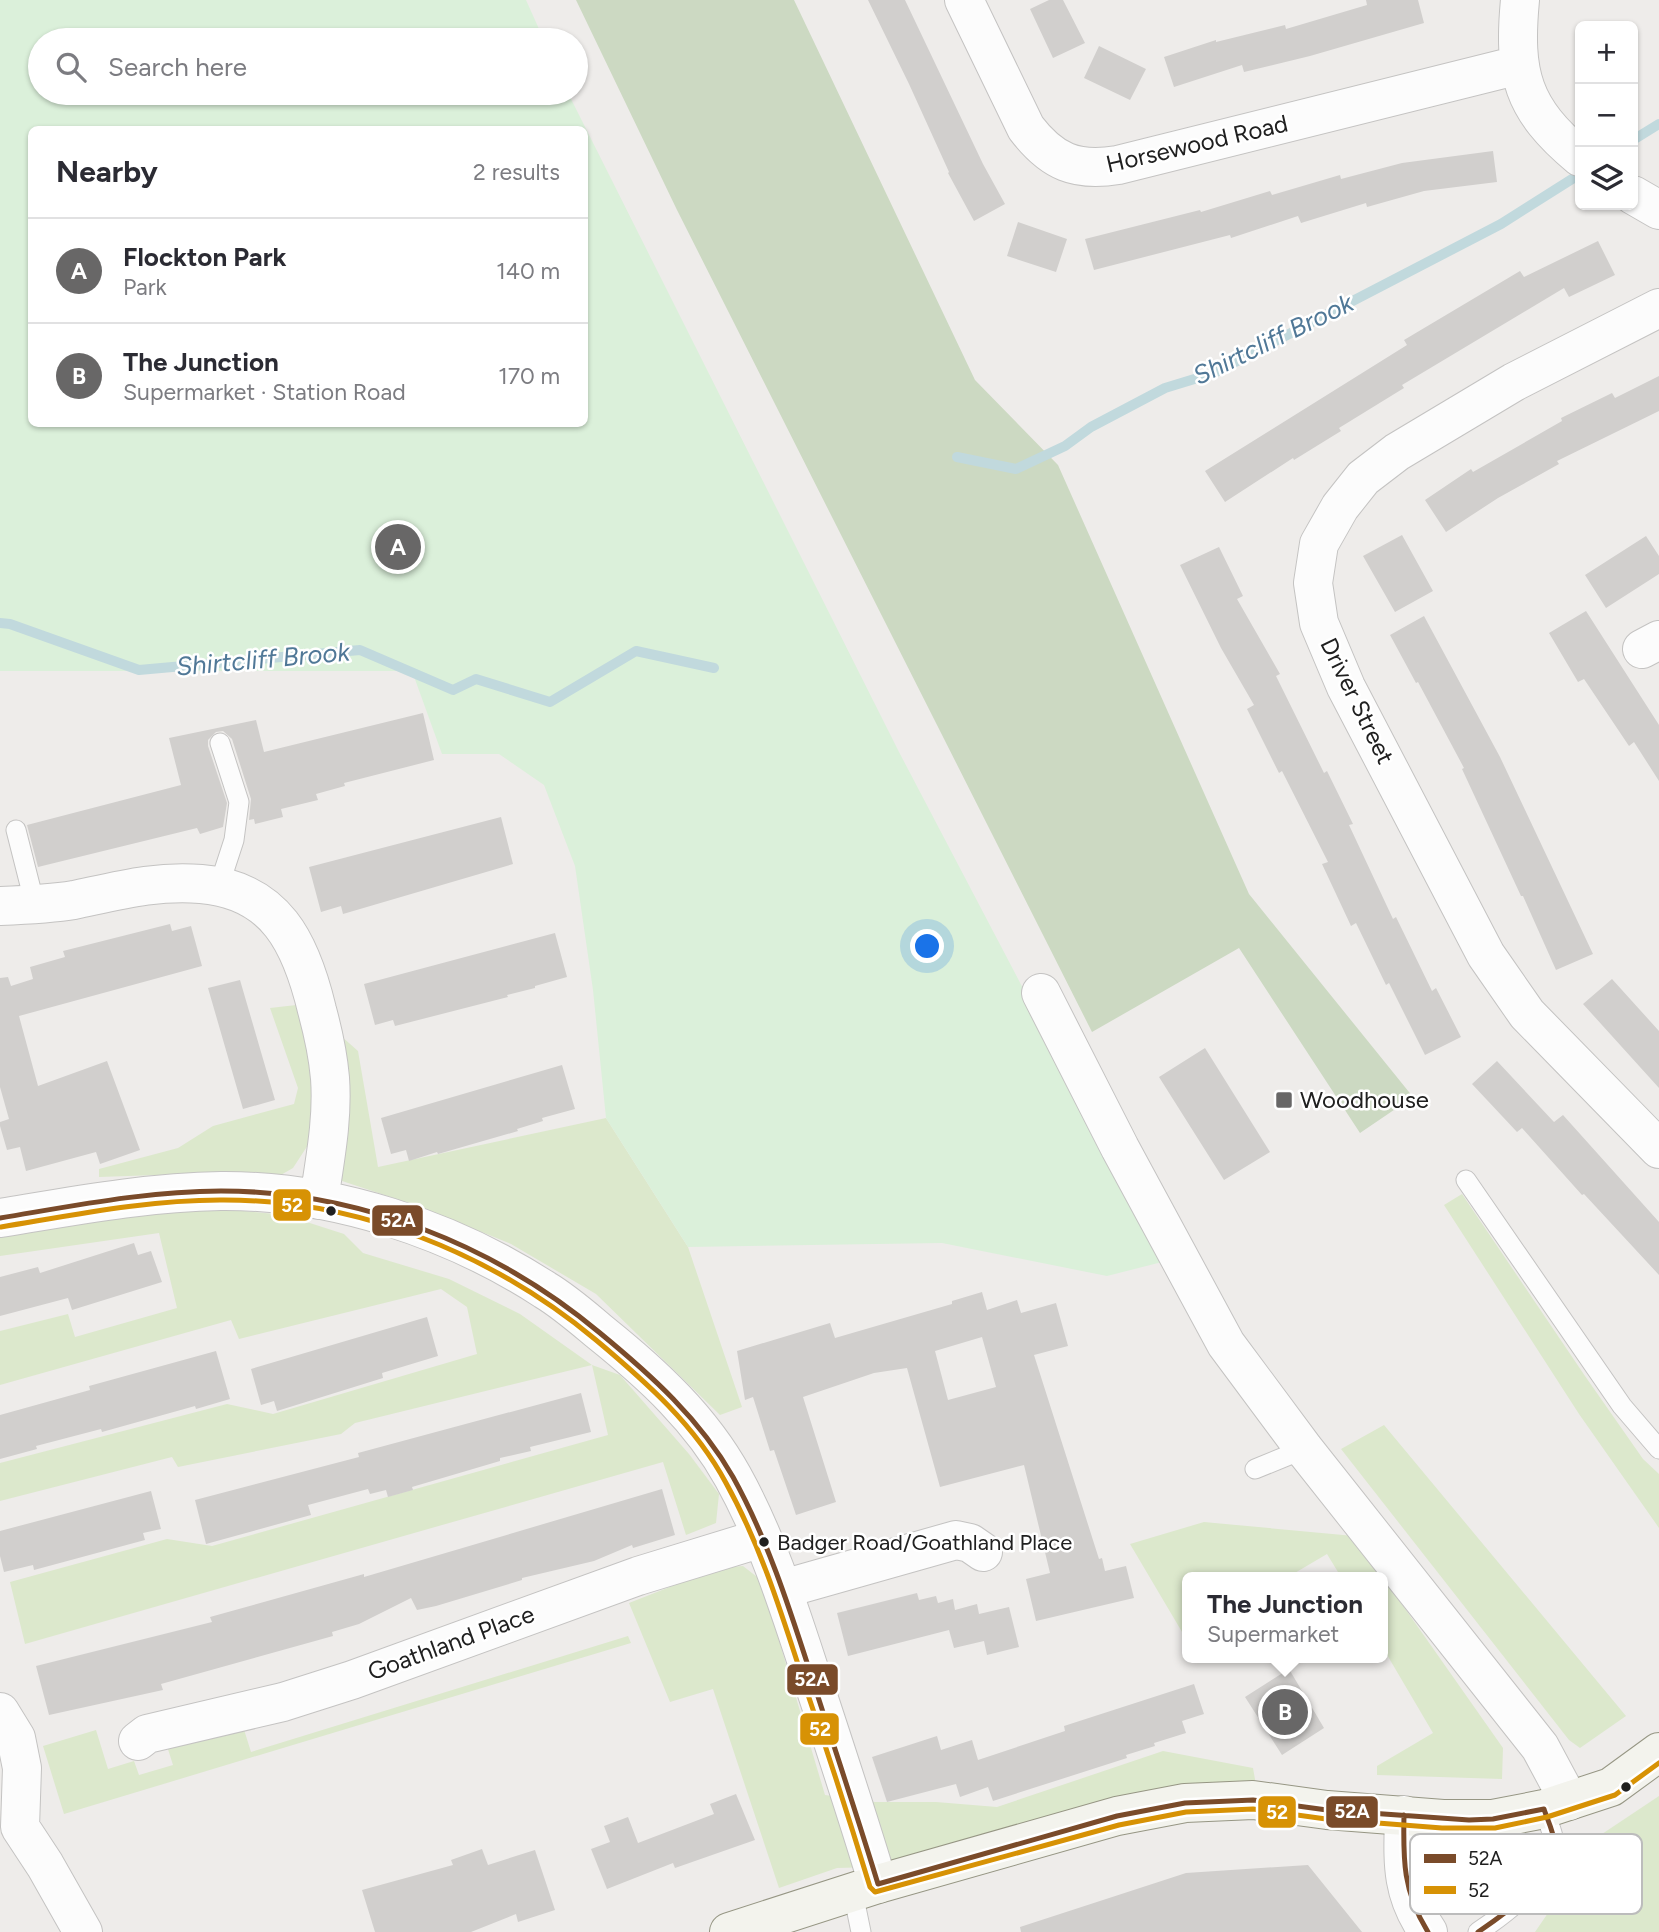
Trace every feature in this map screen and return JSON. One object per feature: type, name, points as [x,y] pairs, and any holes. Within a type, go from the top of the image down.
[{"type":"main road","points":[[729,1932],[865,1889],[1117,1816],[1185,1803],[1253,1800],[1327,1810],[1483,1820],[1557,1805],[1611,1787],[1659,1752]]},
{"type":"street","name":"Horsewood Road","points":[[964,0],[1026,128],[1038,144],[1053,157],[1096,169],[1518,65]]},
{"type":"street","points":[[1520,0],[1516,39],[1518,65],[1525,90],[1537,114],[1556,137],[1575,154]]},
{"type":"street","points":[[1638,198],[1659,210]]},
{"type":"street","name":"Driver Street","points":[[1659,308],[1514,382],[1397,452],[1363,478],[1340,507],[1319,544],[1312,583],[1320,622],[1346,687],[1486,955],[1527,1014],[1659,1149]]},
{"type":"street","points":[[18,906],[142,885],[172,883],[219,886],[250,896],[269,909],[287,929],[307,975],[324,1037],[330,1077],[328,1142],[319,1200]]},
{"type":"street","points":[[1041,993],[1226,1344],[1304,1449],[1540,1746],[1557,1805]]},
{"type":"street","points":[[0,1218],[80,1204],[222,1191],[319,1200],[381,1215],[447,1239],[546,1290],[592,1325],[663,1388],[701,1427],[733,1478],[783,1589],[865,1889]]},
{"type":"street","name":"Goathland Place","points":[[138,1741],[148,1734],[283,1702],[352,1680],[613,1584],[762,1538]]},
{"type":"street","points":[[783,1589],[956,1541],[970,1543],[983,1552]]},
{"type":"street","points":[[0,1712],[16,1738],[22,1768],[10,1830],[45,1865],[83,1932]]},
{"type":"street","points":[[1404,1815],[1402,1872],[1410,1893]]},
{"type":"street","points":[[1418,1914],[1428,1932]]},
{"type":"lane","points":[[219,886],[234,840],[239,802],[220,743]]},
{"type":"lane","points":[[16,830],[18,906]]},
{"type":"lane","points":[[1466,1180],[1622,1406],[1659,1449]]},
{"type":"lane","points":[[1255,1469],[1304,1449]]},
{"type":"lane","points":[[1556,1834],[1557,1805]]},
{"type":"lane","points":[[861,1932],[865,1889]]},
{"type":"lane","points":[[1478,1932],[1504,1914]]},
{"type":"green space","points":[[0,0],[526,0],[539,28],[28,28],[28,105],[574,105],[585,126],[28,126],[28,427],[588,427],[588,133],[899,752],[1166,1261],[1107,1276],[942,1243],[688,1247],[606,1118],[593,990],[575,866],[544,785],[499,754],[442,754],[412,671],[0,671]]},
{"type":"green space","points":[[576,0],[794,0],[975,380],[1058,465],[1249,894],[1413,1097],[1360,1133],[1239,948],[1092,1032],[677,210]]},
{"type":"green space","points":[[305,1004],[314,1111],[308,1145],[293,1168],[279,1176],[245,1172],[99,1177],[99,1169],[178,1148],[213,1126],[294,1104],[298,1088],[270,1008]]},
{"type":"green space","points":[[341,1036],[358,1051],[378,1167],[606,1118],[688,1247],[742,1407],[720,1415],[596,1294],[511,1244],[415,1205],[342,1181]]},
{"type":"green space","points":[[1462,1194],[1643,1459],[1659,1474],[1659,1528],[1579,1414],[1444,1205]]},
{"type":"green space","points":[[214,1208],[285,1215],[344,1234],[363,1253],[449,1279],[520,1314],[592,1365],[355,1423],[341,1434],[178,1467],[172,1457],[0,1501],[0,1463],[227,1404],[273,1414],[477,1354],[467,1307],[441,1289],[239,1339],[231,1320],[0,1385],[0,1331],[68,1314],[75,1337],[177,1308],[159,1233],[0,1256],[0,1237],[147,1212]]},
{"type":"green space","points":[[592,1365],[620,1375],[689,1454],[719,1494],[716,1523],[686,1535],[663,1462],[25,1644],[10,1582],[167,1539],[212,1546],[608,1435]]},
{"type":"green space","points":[[1384,1425],[1626,1716],[1580,1748],[1569,1740],[1341,1449]]},
{"type":"green space","points":[[1204,1522],[1354,1536],[1379,1572],[1338,1572],[1327,1554],[1296,1572],[1182,1572],[1182,1632],[1130,1544]]},
{"type":"green space","points":[[743,1566],[761,1580],[825,1795],[875,1802],[936,1802],[997,1807],[1163,1751],[1253,1768],[1256,1785],[873,1867],[837,1868],[779,1888],[713,1689],[670,1702],[629,1603],[718,1568]]},
{"type":"green space","points":[[1388,1584],[1503,1748],[1502,1779],[1377,1775],[1377,1766],[1433,1733],[1388,1656]]},
{"type":"green space","points":[[628,1636],[631,1643],[64,1814],[43,1746],[96,1730],[108,1769],[134,1761],[139,1775],[173,1765],[166,1743],[241,1720],[251,1752]]},
{"type":"green space","points":[[1659,1796],[1659,1932],[1535,1932],[1547,1914],[1642,1914],[1642,1834],[1602,1834]]},
{"type":"building","points":[[868,0],[905,0],[983,164],[1005,204],[974,221],[948,173]]},
{"type":"building","points":[[1049,0],[1063,0],[1085,43],[1053,58],[1030,9]]},
{"type":"building","points":[[1366,0],[1418,0],[1424,23],[1244,72],[1242,65],[1174,87],[1164,57],[1216,40],[1285,25],[1286,29],[1367,5]]},
{"type":"building","points":[[1099,46],[1146,69],[1130,100],[1084,78]]},
{"type":"building","points":[[1493,151],[1497,182],[1424,191],[1367,207],[1366,203],[1301,223],[1298,216],[1231,238],[1230,235],[1094,270],[1085,239],[1200,210],[1201,212],[1270,191],[1272,195],[1340,175],[1341,179],[1402,163]]},
{"type":"building","points":[[1018,222],[1067,239],[1056,272],[1007,256]]},
{"type":"building","points":[[1598,241],[1615,275],[1569,297],[1564,288],[1402,385],[1404,388],[1339,428],[1341,431],[1225,502],[1205,471],[1407,345],[1404,340],[1520,271],[1524,277]]},
{"type":"building","points":[[1659,376],[1659,411],[1557,461],[1559,464],[1498,498],[1446,532],[1425,500],[1471,469],[1473,472],[1562,421],[1561,418],[1612,393],[1615,398]]},
{"type":"building","points":[[1402,535],[1433,591],[1395,612],[1363,556]]},
{"type":"building","points":[[1646,536],[1659,556],[1659,574],[1606,608],[1585,575]]},
{"type":"building","points":[[1219,547],[1243,596],[1237,599],[1280,674],[1276,676],[1324,773],[1327,771],[1353,824],[1349,825],[1393,919],[1396,917],[1432,991],[1436,988],[1461,1037],[1425,1055],[1389,983],[1386,985],[1356,923],[1351,926],[1322,864],[1328,862],[1247,709],[1254,705],[1221,648],[1180,565]]},
{"type":"building","points":[[1586,611],[1659,725],[1659,781],[1634,742],[1629,746],[1584,679],[1578,682],[1549,633]]},
{"type":"building","points":[[1424,616],[1500,757],[1593,954],[1556,970],[1462,769],[1464,768],[1390,635]]},
{"type":"building","points":[[423,713],[434,760],[344,783],[345,786],[316,794],[318,800],[281,809],[283,817],[255,824],[254,819],[249,820],[251,799],[232,739],[223,731],[216,732],[208,740],[208,746],[227,803],[223,827],[200,834],[197,828],[38,867],[27,825],[181,785],[169,738],[256,720],[264,752]]},
{"type":"building","points":[[501,817],[513,864],[343,914],[341,906],[321,912],[309,867]]},
{"type":"building","points":[[170,924],[172,931],[191,926],[202,966],[19,1016],[38,1086],[107,1061],[140,1150],[100,1164],[96,1152],[26,1171],[20,1147],[7,1150],[0,1126],[0,1122],[9,1119],[0,1087],[0,978],[8,977],[11,986],[33,979],[30,967],[65,957],[63,951]]},
{"type":"building","points":[[555,933],[567,977],[507,995],[508,997],[395,1026],[393,1020],[375,1025],[364,984]]},
{"type":"building","points":[[1612,979],[1659,1031],[1659,1088],[1583,1004]]},
{"type":"building","points":[[240,980],[275,1100],[243,1109],[208,988]]},
{"type":"building","points":[[1205,1048],[1270,1152],[1224,1180],[1159,1077]]},
{"type":"building","points":[[1497,1061],[1554,1122],[1563,1115],[1659,1222],[1659,1275],[1522,1128],[1517,1132],[1472,1084]]},
{"type":"building","points":[[562,1065],[575,1109],[542,1118],[543,1121],[517,1129],[518,1131],[438,1154],[437,1152],[409,1161],[406,1150],[391,1154],[381,1118]]},
{"type":"building","points":[[134,1243],[138,1255],[151,1251],[162,1282],[72,1310],[68,1298],[0,1316],[0,1277],[38,1267],[40,1273]]},
{"type":"building","points":[[982,1292],[987,1310],[1017,1300],[1021,1313],[1056,1303],[1068,1346],[1034,1355],[1099,1559],[1102,1558],[1105,1571],[1126,1566],[1134,1598],[1036,1621],[1026,1579],[1050,1573],[1024,1465],[940,1487],[907,1368],[874,1373],[803,1397],[836,1502],[796,1515],[774,1450],[770,1451],[753,1397],[745,1400],[737,1351],[830,1323],[835,1338],[952,1304],[952,1301]],"holes":[[[982,1337],[996,1387],[948,1400],[935,1351]]]},
{"type":"building","points":[[427,1317],[438,1356],[382,1373],[383,1378],[277,1411],[274,1401],[261,1405],[251,1369]]},
{"type":"building","points":[[216,1351],[230,1399],[102,1432],[101,1429],[36,1446],[37,1449],[0,1459],[0,1415],[90,1390],[89,1386]]},
{"type":"building","points":[[581,1393],[591,1432],[530,1447],[531,1451],[500,1458],[500,1461],[412,1487],[413,1490],[388,1497],[386,1490],[370,1494],[368,1489],[308,1505],[311,1515],[206,1544],[195,1500],[359,1457],[358,1453]]},
{"type":"building","points":[[662,1489],[675,1535],[633,1548],[632,1545],[594,1561],[522,1578],[436,1606],[417,1610],[411,1598],[359,1624],[332,1632],[333,1636],[161,1684],[163,1690],[49,1715],[36,1666],[212,1622],[210,1617],[364,1574],[364,1577]]},
{"type":"building","points":[[151,1491],[161,1529],[143,1533],[145,1540],[34,1570],[33,1565],[4,1572],[0,1556],[0,1531]]},
{"type":"building","points":[[917,1593],[919,1600],[936,1596],[938,1603],[953,1599],[955,1610],[977,1604],[979,1614],[1009,1607],[1019,1647],[987,1655],[984,1641],[954,1648],[949,1630],[848,1656],[837,1613]]},
{"type":"building","points":[[1289,1669],[1324,1728],[1282,1755],[1245,1697]]},
{"type":"building","points":[[1194,1684],[1204,1714],[1182,1721],[1186,1733],[1154,1743],[1155,1746],[1126,1755],[1127,1758],[993,1801],[988,1787],[960,1797],[956,1784],[887,1802],[872,1757],[937,1736],[941,1750],[972,1740],[978,1760],[1065,1731],[1064,1726]]},
{"type":"building","points":[[736,1794],[755,1840],[675,1868],[673,1863],[607,1889],[591,1849],[610,1842],[604,1826],[628,1817],[638,1843],[714,1814],[710,1804]]},
{"type":"building","points":[[482,1849],[488,1865],[535,1850],[555,1910],[518,1922],[516,1914],[471,1932],[375,1932],[362,1890],[453,1865],[451,1860]]},
{"type":"building","points":[[1308,1865],[1362,1932],[1021,1932],[1020,1927],[1186,1873]]},
{"type":"waterway","name":"Shirtcliff Brook","points":[[1638,137],[1659,124]]},
{"type":"waterway","name":"Shirtcliff Brook","points":[[957,457],[1016,469],[1065,446],[1091,427],[1165,388],[1214,373],[1501,224],[1575,177]]},
{"type":"waterway","name":"Shirtcliff Brook","points":[[0,623],[10,624],[139,670],[360,650],[453,690],[476,679],[550,702],[636,651],[714,668]]},
{"type":"transit line","name":"52A","points":[[0,1218],[110,1200],[193,1192],[273,1193],[324,1201],[423,1229],[470,1249],[516,1274],[600,1333],[656,1382],[690,1417],[720,1456],[746,1501],[787,1601],[878,1884],[1117,1816],[1185,1803],[1253,1800],[1327,1810],[1469,1820],[1493,1819],[1544,1809],[1552,1834]]},
{"type":"transit line","name":"52","points":[[1,1227],[110,1209],[193,1201],[271,1202],[322,1209],[420,1237],[467,1257],[512,1281],[596,1340],[651,1388],[684,1423],[700,1442],[726,1483],[750,1531],[770,1581],[870,1887],[875,1892],[1119,1825],[1186,1812],[1253,1809],[1326,1819],[1442,1828],[1495,1828],[1547,1817],[1615,1795],[1659,1763]]},
{"type":"transit line","name":"52A","points":[[1404,1815],[1406,1875],[1410,1892]]},
{"type":"transit line","name":"52A","points":[[1419,1914],[1428,1932]]},
{"type":"transit line","name":"52A","points":[[1478,1932],[1503,1914]]},
{"type":"place","name":"Flockton Park","points":[[398,547]]},
{"type":"place","name":"Woodhouse","points":[[1284,1100]]},
{"type":"place","name":"Badger Road/Goathland Place","points":[[764,1542]]},
{"type":"place","name":"The Junction","points":[[1285,1712]]}]
